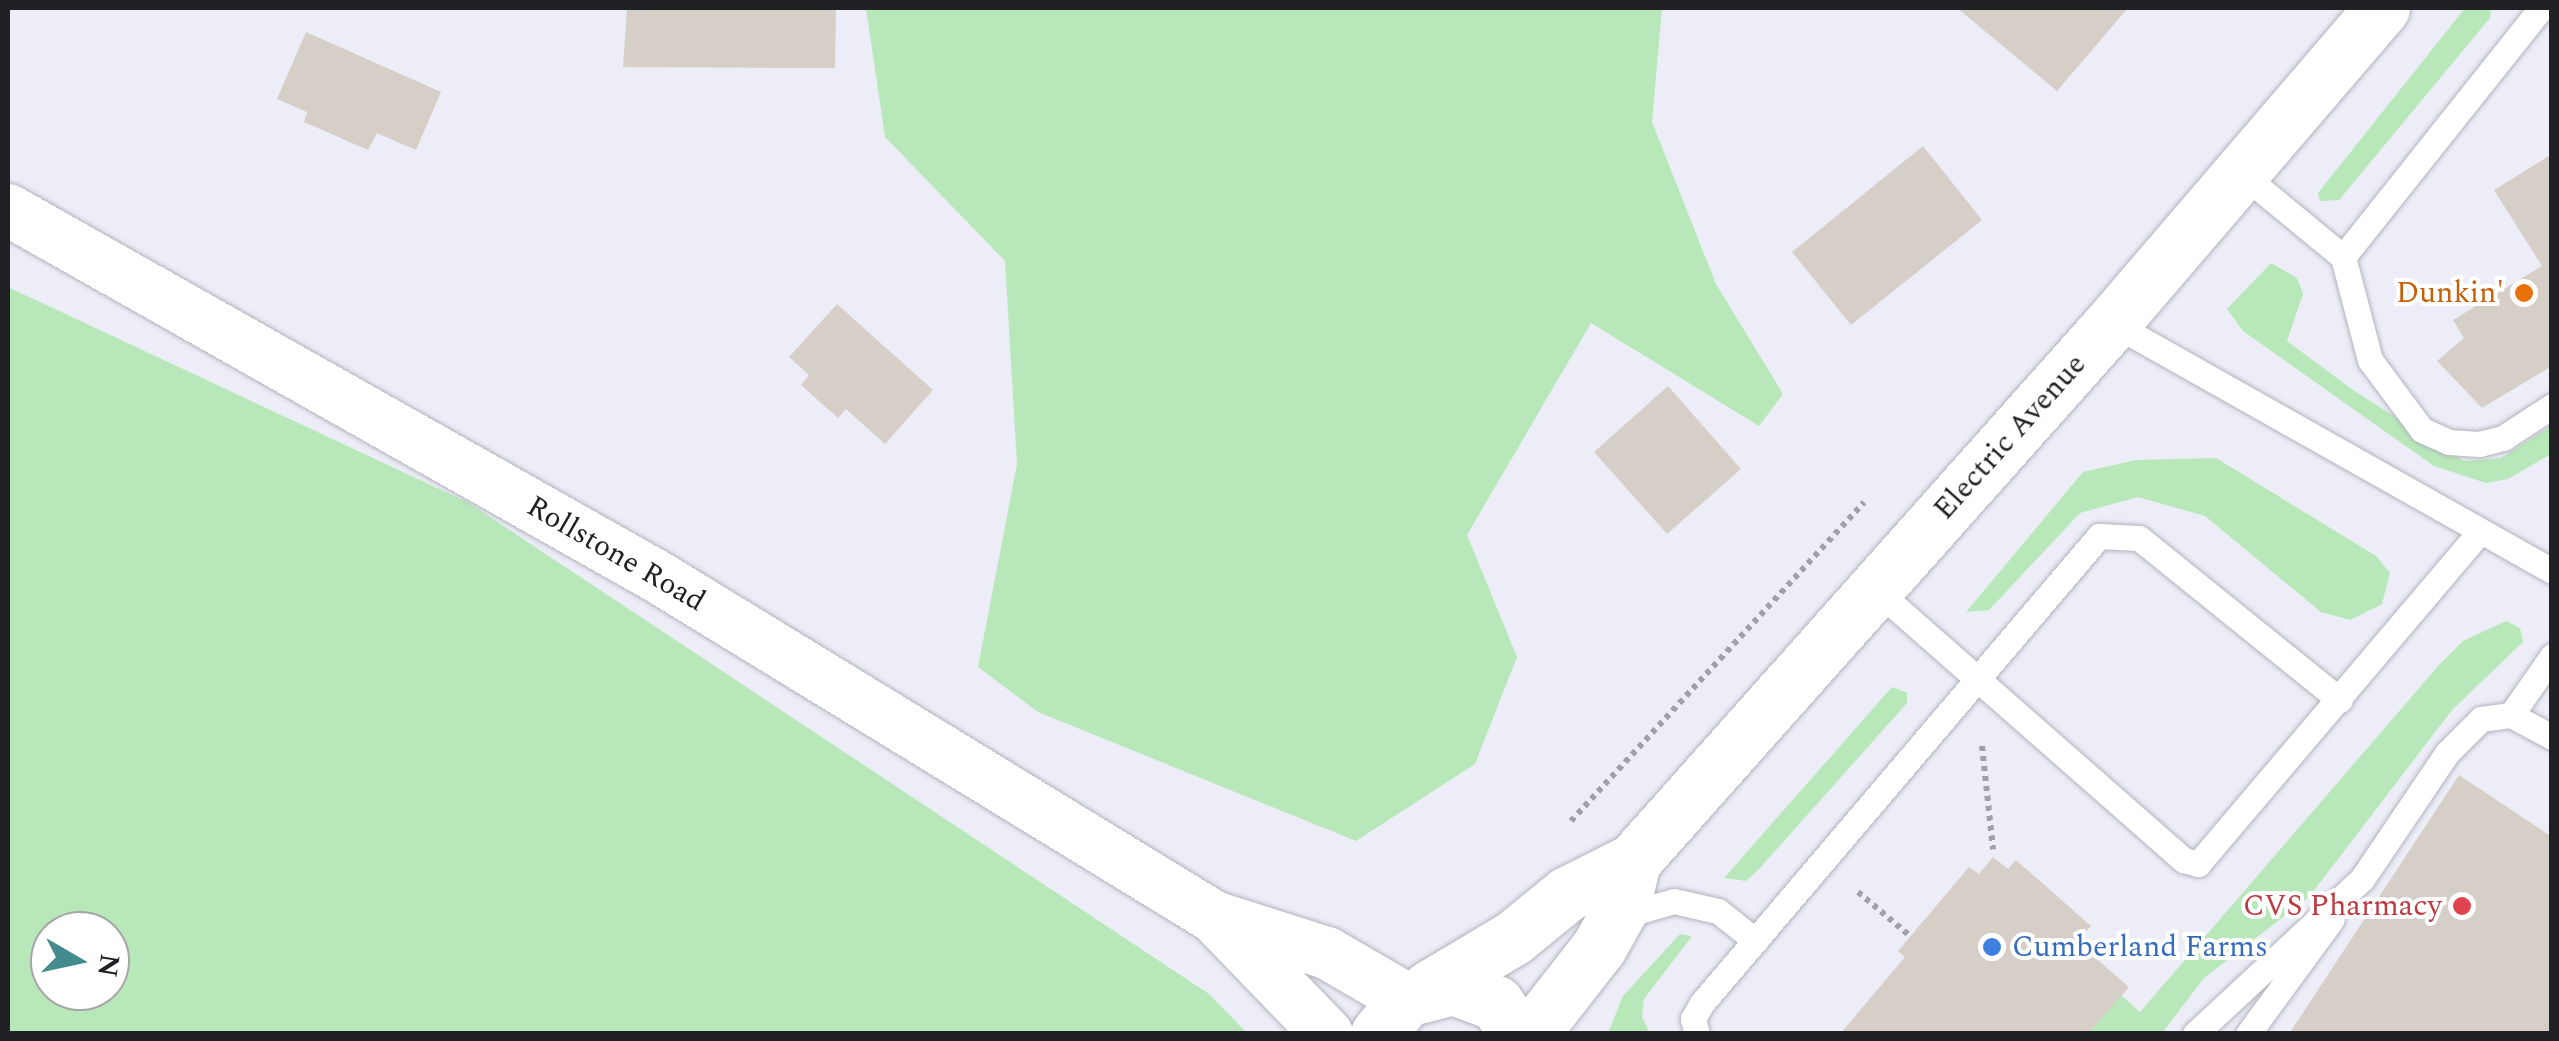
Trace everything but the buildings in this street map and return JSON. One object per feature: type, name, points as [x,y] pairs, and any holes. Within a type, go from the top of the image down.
[{"type":"main road","name":"Electric Avenue","points":[[1404,1007],[1513,938],[1567,894],[1632,861],[2112,323],[2382,8]]},
{"type":"main road","name":"Electric Avenue","points":[[1531,1034],[1570,992],[1613,922],[1632,861]]},
{"type":"main road","points":[[1404,1007],[1476,992],[1496,1003],[1518,1034]]},
{"type":"street","name":"Rollstone Road","points":[[8,210],[658,577],[1214,917],[1327,953],[1404,1007]]},
{"type":"street","name":"Rollstone Road","points":[[1214,917],[1327,1034]]},
{"type":"lane","points":[[2344,257],[2541,8]]},
{"type":"lane","points":[[2241,173],[2344,257],[2370,360],[2422,430],[2449,442],[2479,444],[2502,438],[2552,406]]},
{"type":"lane","points":[[2112,323],[2552,571]]},
{"type":"lane","points":[[1697,1034],[1697,1011],[2098,536],[2113,532],[2140,538],[2340,700]]},
{"type":"lane","points":[[1875,589],[1974,682],[2184,860],[2198,864],[2480,532]]},
{"type":"lane","points":[[2511,715],[2552,656]]},
{"type":"lane","points":[[2248,1034],[2455,744],[2481,719],[2511,715],[2552,737]]},
{"type":"lane","points":[[2195,1034],[2208,1014],[2362,879]]},
{"type":"lane","points":[[1613,922],[1638,906],[1674,900],[1718,911],[1756,941]]},
{"type":"path","points":[[1559,834],[1870,496]]},
{"type":"path","points":[[1974,682],[1992,849]]},
{"type":"path","points":[[1822,861],[1910,936]]},
{"type":"green space","points":[[866,8],[1662,8],[1652,122],[1716,284],[1783,394],[1759,426],[1591,323],[1467,535],[1517,657],[1475,764],[1356,841],[1038,712],[978,667],[1017,464],[1005,261],[885,137]]},
{"type":"green space","points":[[2465,8],[2491,8],[2490,18],[2339,200],[2320,201],[2318,193]]},
{"type":"green space","points":[[2271,263],[2297,278],[2303,294],[2287,341],[2353,390],[2464,461],[2501,458],[2551,426],[2551,454],[2508,479],[2486,483],[2434,466],[2243,331],[2227,309]]},
{"type":"green space","points":[[8,287],[469,503],[1209,994],[1247,1033],[8,1033]]},
{"type":"green space","points":[[2216,458],[2376,556],[2390,573],[2382,604],[2350,620],[2321,612],[2205,516],[2138,497],[2080,513],[1989,610],[1966,612],[2083,472],[2136,460]]},
{"type":"green space","points":[[2506,621],[2520,628],[2523,642],[2452,710],[2309,897],[2204,978],[2162,1033],[2088,1034],[2121,995],[2140,1012],[2439,665],[2463,641]]},
{"type":"green space","points":[[1892,687],[1907,693],[1907,703],[1759,869],[1746,881],[1724,878]]},
{"type":"green space","points":[[1680,934],[1692,936],[1644,999],[1642,1017],[1650,1033],[1608,1033],[1623,996]]},
{"type":"place","name":"Dunkin'","points":[[2524,293]]},
{"type":"place","name":"CVS Pharmacy","points":[[2462,906]]},
{"type":"place","name":"Cumberland Farms","points":[[1992,947]]}]
